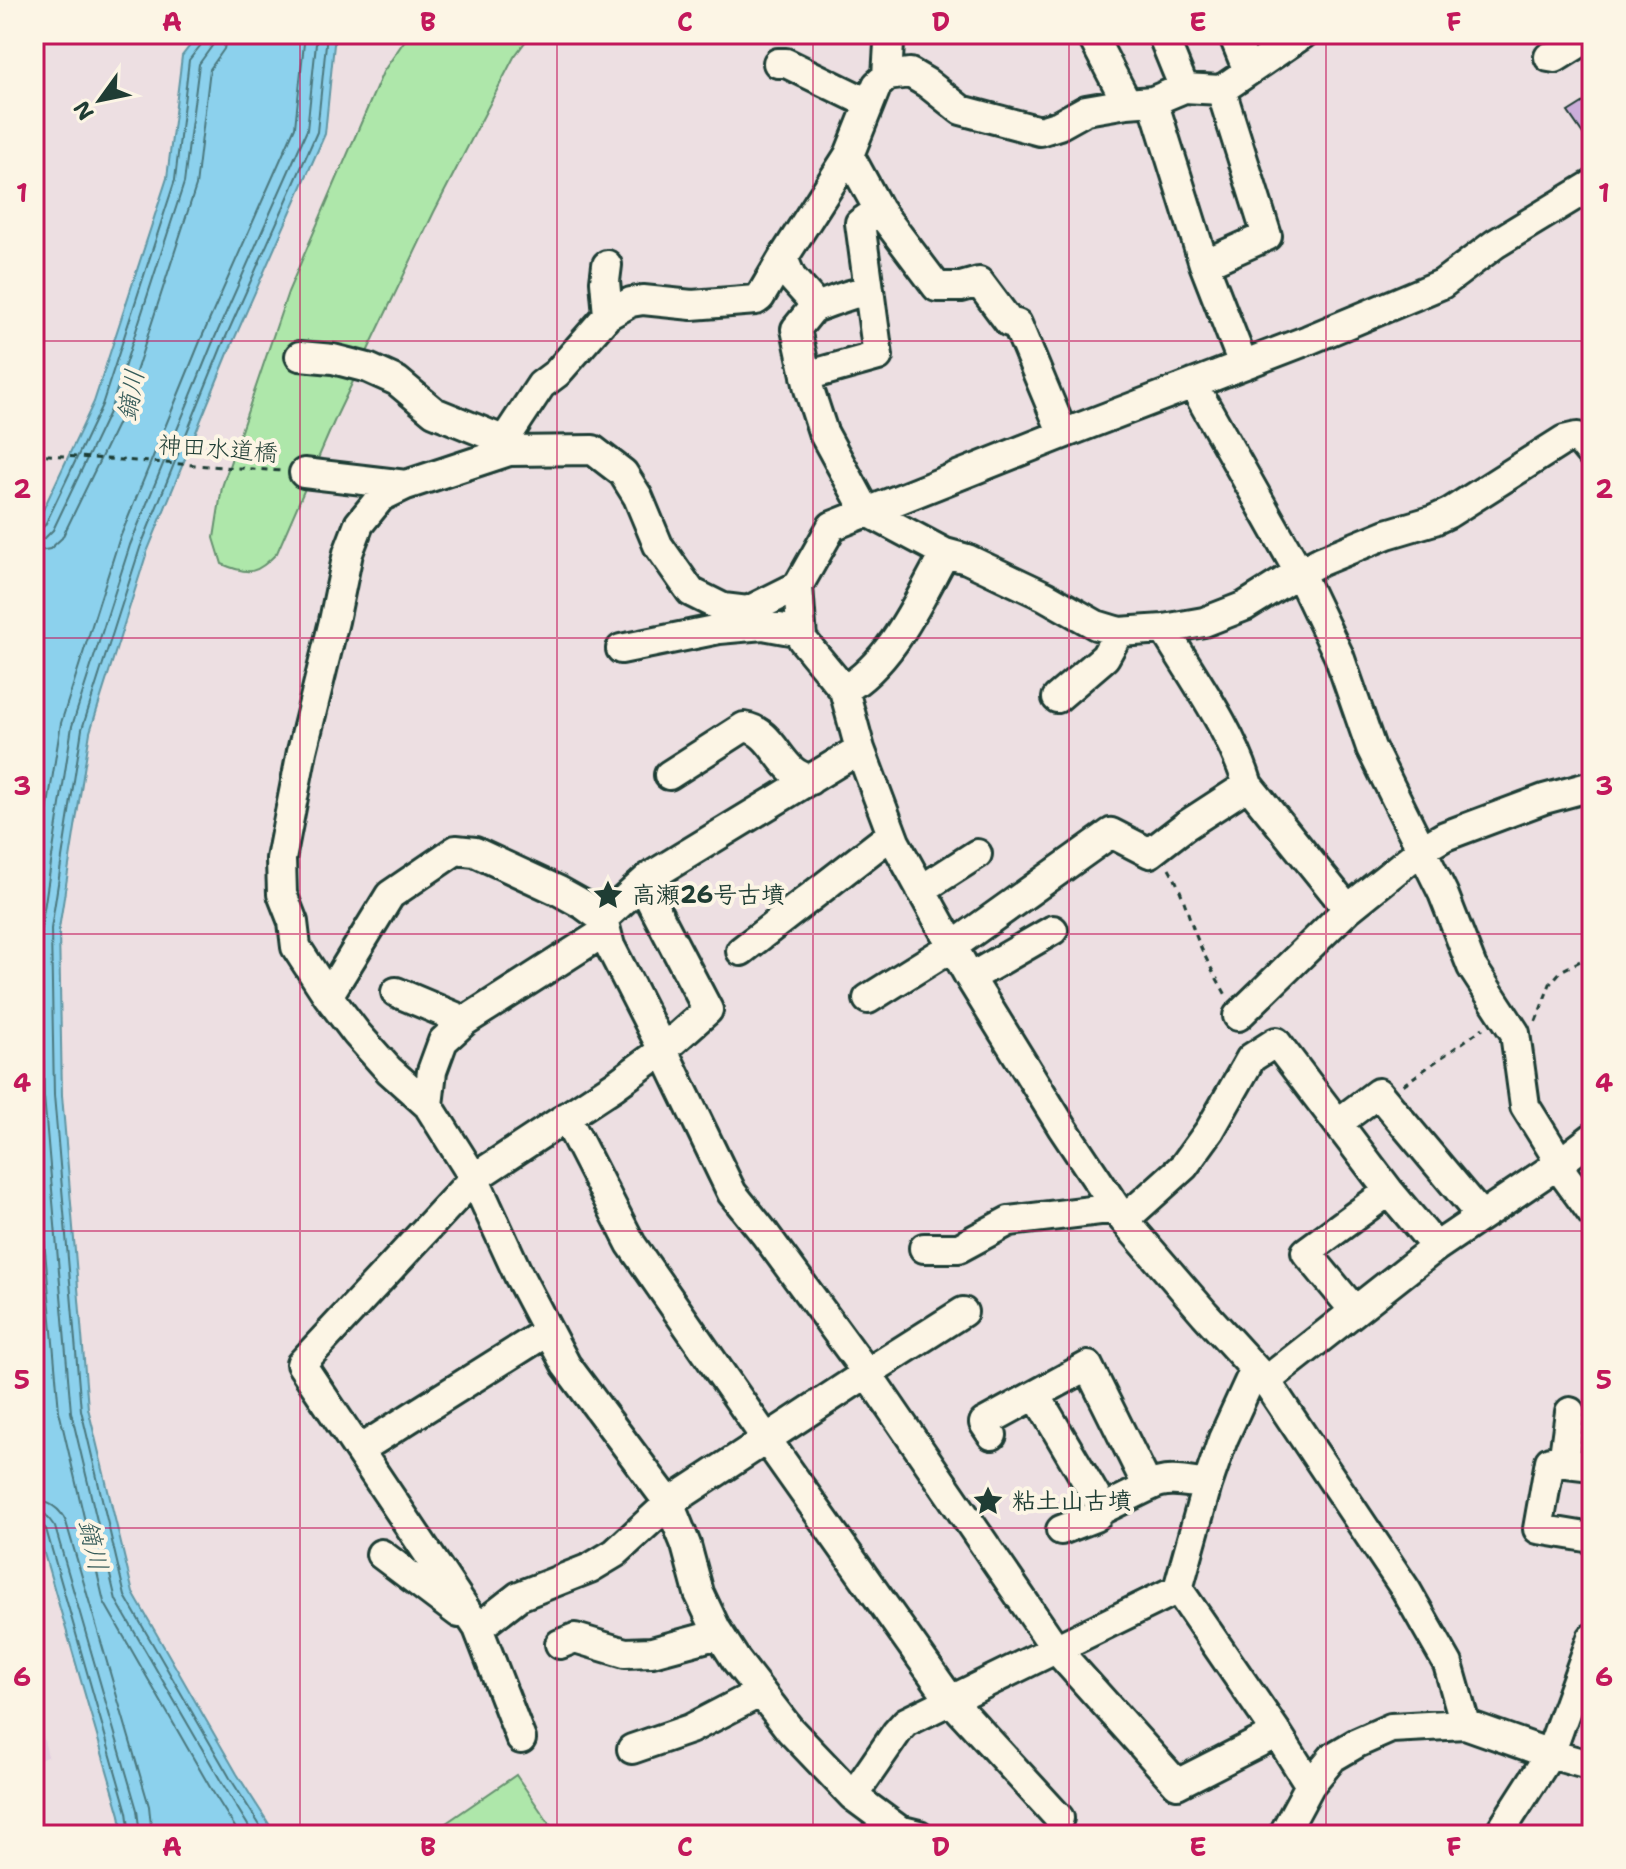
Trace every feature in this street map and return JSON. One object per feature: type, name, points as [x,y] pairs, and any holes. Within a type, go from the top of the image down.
[{"type":"street","points":[[887,34],[887,76]]},
{"type":"street","points":[[1091,34],[1140,102],[1243,364]]},
{"type":"street","points":[[1162,34],[1184,88]]},
{"type":"street","points":[[1233,34],[1248,71]]},
{"type":"street","points":[[509,451],[508,435],[541,385],[557,373],[608,315],[631,302],[643,300],[692,305],[756,300],[760,297],[849,155],[868,103],[877,85],[887,76],[910,73],[961,110],[1040,131],[1059,125],[1086,110],[1140,102],[1184,88],[1221,90],[1303,34]]},
{"type":"street","points":[[1549,57],[1555,58],[1592,35]]},
{"type":"street","points":[[778,63],[786,63],[868,103]]},
{"type":"street","points":[[1204,264],[1267,236],[1221,90]]},
{"type":"street","points":[[849,155],[879,210],[937,287],[961,287],[979,282],[1009,322],[1017,324],[1063,434]]},
{"type":"street","points":[[1465,1724],[1448,1664],[1406,1590],[1260,1375],[1120,1214],[970,978],[892,834],[860,749],[844,690],[802,639],[798,586],[832,526],[1308,340],[1442,284],[1495,244],[1592,185]]},
{"type":"street","points":[[806,376],[878,356],[860,223],[879,210]]},
{"type":"street","points":[[783,258],[791,277],[809,297],[813,308]]},
{"type":"street","points":[[607,265],[608,315]]},
{"type":"street","points":[[868,291],[813,308],[796,329],[823,432],[866,511],[945,553],[967,559],[1045,596],[1096,625],[1119,632],[1204,622],[1245,606],[1299,572],[1347,550],[1449,513],[1564,440],[1577,437],[1592,455]]},
{"type":"street","points":[[300,356],[333,359],[383,374],[397,381],[434,412],[498,438],[509,451]]},
{"type":"street","points":[[1193,384],[1299,572],[1339,656],[1371,748],[1443,893],[1472,967],[1515,1033],[1525,1106],[1553,1151],[1557,1165],[1592,1213]]},
{"type":"street","points":[[798,586],[748,611],[723,608],[691,592],[658,545],[638,497],[623,473],[593,450],[509,451],[406,485],[381,497],[359,524],[348,553],[302,751],[281,859],[282,894],[293,922],[296,947],[357,1034],[389,1070],[428,1105],[474,1178],[519,1276],[566,1365],[669,1503],[686,1545],[699,1593],[736,1660],[790,1730],[853,1796],[899,1830],[919,1835]]},
{"type":"street","points":[[304,473],[406,485]]},
{"type":"street","points":[[844,690],[858,682],[899,636],[945,553]]},
{"type":"street","points":[[621,649],[719,629],[763,625],[801,632]]},
{"type":"street","points":[[1164,629],[1228,738],[1248,785],[1348,909]]},
{"type":"street","points":[[1057,698],[1105,657],[1119,632]]},
{"type":"street","points":[[669,775],[744,727],[753,728],[765,737],[792,770],[810,780]]},
{"type":"street","points":[[428,1105],[432,1071],[443,1041],[465,1021],[604,925],[642,884],[860,749]]},
{"type":"street","points":[[868,999],[953,946],[1111,833],[1150,853],[1248,785]]},
{"type":"street","points":[[1238,1016],[1348,909],[1421,850],[1445,836],[1544,799],[1592,786]]},
{"type":"street","points":[[741,951],[892,834]]},
{"type":"street","points":[[328,996],[390,895],[456,850],[475,852],[584,905],[604,925],[610,946],[732,1193],[867,1373],[1056,1649],[1177,1784],[1277,1733]]},
{"type":"street","points":[[921,890],[977,854]]},
{"type":"street","points":[[521,1739],[478,1628],[301,1364],[474,1178],[604,1093],[663,1050],[708,1010],[642,884]]},
{"type":"street","points":[[970,978],[1053,930]]},
{"type":"street","points":[[396,992],[465,1021]]},
{"type":"street","points":[[924,1248],[959,1248],[1009,1221],[1120,1214],[1184,1166],[1210,1130],[1251,1058],[1276,1042],[1389,1191],[1436,1247]]},
{"type":"street","points":[[1338,1123],[1378,1093],[1481,1216]]},
{"type":"street","points":[[566,1117],[631,1244],[767,1440],[950,1699],[1059,1818]]},
{"type":"street","points":[[853,1796],[906,1722],[1178,1589],[1223,1439],[1260,1375],[1592,1138]]},
{"type":"street","points":[[1354,1310],[1306,1252],[1389,1191]]},
{"type":"street","points":[[478,1628],[519,1596],[590,1568],[615,1553],[669,1503],[963,1312]]},
{"type":"street","points":[[359,1450],[548,1331]]},
{"type":"street","points":[[992,1435],[984,1423],[1088,1366],[1148,1487]]},
{"type":"street","points":[[1036,1395],[1103,1509]]},
{"type":"street","points":[[1563,1463],[1570,1412]]},
{"type":"street","points":[[1592,1466],[1550,1461],[1538,1529],[1592,1538]]},
{"type":"street","points":[[1061,1530],[1095,1517],[1103,1509],[1158,1481],[1207,1485]]},
{"type":"street","points":[[381,1554],[478,1628]]},
{"type":"street","points":[[1178,1589],[1310,1785]]},
{"type":"street","points":[[560,1644],[575,1638],[625,1653],[652,1652],[719,1634]]},
{"type":"street","points":[[1498,1835],[1550,1754],[1592,1638]]},
{"type":"street","points":[[632,1749],[690,1729],[761,1692]]},
{"type":"street","points":[[1283,1835],[1310,1785],[1333,1757],[1391,1728],[1465,1724],[1592,1766]]},
{"type":"path","name":"神田水道橋","points":[[34,454],[304,473]]},
{"type":"path","points":[[1592,471],[1587,490],[1592,546]]},
{"type":"path","points":[[1156,848],[1180,885],[1203,954],[1238,1016]]},
{"type":"path","points":[[1516,1042],[1527,1035],[1538,1018],[1550,984],[1561,971],[1592,955]]},
{"type":"path","points":[[1403,1085],[1503,1015]]},
{"type":"shaded area","points":[[34,1702],[48,1756],[34,1763]]},
{"type":"green space","points":[[409,34],[531,34],[514,57],[434,212],[336,417],[277,553],[252,571],[232,568],[222,564],[214,538],[222,487],[288,292],[383,72]]},
{"type":"green space","points":[[516,1775],[557,1835],[435,1835],[433,1832]]},
{"type":"water","name":"鏑川","points":[[199,34],[335,34],[325,134],[229,351],[147,552],[90,732],[59,929],[62,1095],[88,1408],[133,1593],[237,1774],[276,1835],[123,1835],[120,1815],[34,1519],[34,529],[94,402],[167,178],[182,56]]},
{"type":"building","points":[[1592,97],[1592,147],[1568,112]]},
{"type":"place","name":"高瀬26号古墳","points":[[608,895]]},
{"type":"place","name":"粘土山古墳","points":[[988,1501]]}]
